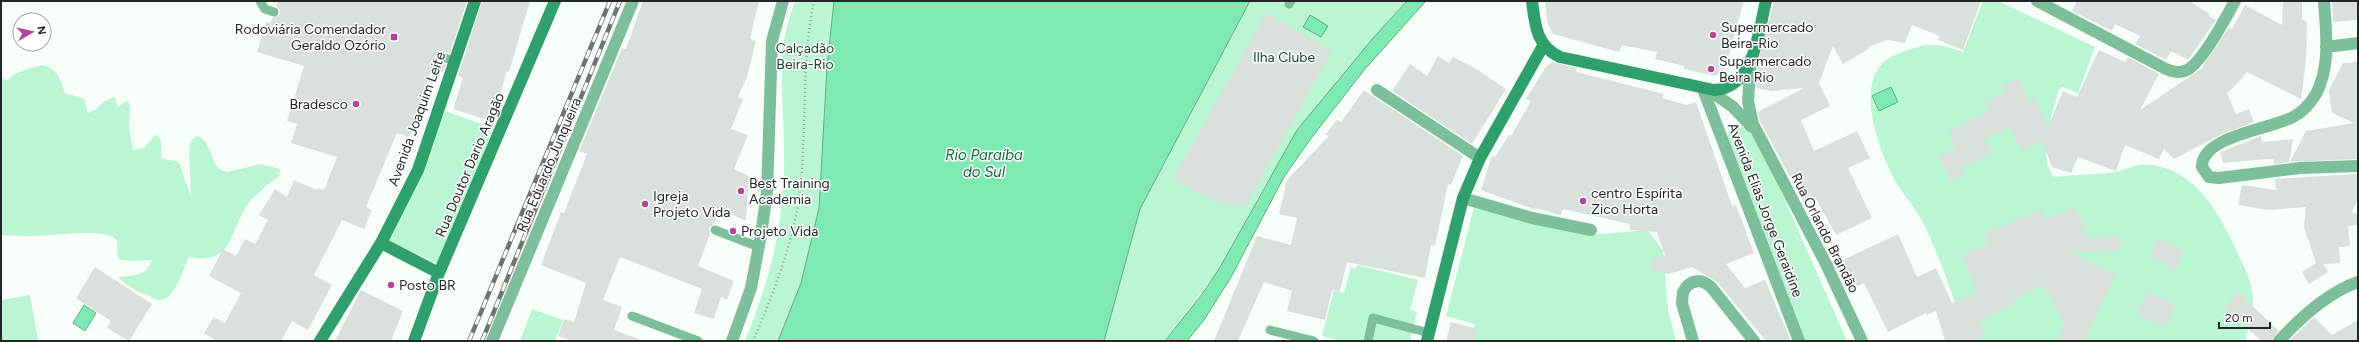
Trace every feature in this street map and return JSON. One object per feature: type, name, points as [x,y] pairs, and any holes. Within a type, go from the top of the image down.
[{"type":"main road","name":"Avenida Joaquim Leite","points":[[320,341],[381,243],[418,170],[450,60],[474,1]]},
{"type":"main road","name":"Rua Doutor Dario Aragão","points":[[414,341],[439,274],[555,1]]},
{"type":"main road","points":[[1532,1],[1534,20],[1543,46],[1549,52],[1560,56],[1706,90],[1726,89],[1734,85],[1743,75],[1752,56],[1766,1]]},
{"type":"main road","points":[[1428,337],[1463,198],[1480,158],[1543,46]]},
{"type":"main road","points":[[381,243],[439,274]]},
{"type":"street","name":"Rua Eduardo Junqueira","points":[[492,341],[633,1]]},
{"type":"street","points":[[732,341],[751,288],[760,247],[767,192],[772,41],[783,1]]},
{"type":"street","points":[[2037,1],[2166,69],[2178,72],[2187,70],[2197,61],[2230,4]]},
{"type":"street","points":[[2324,1],[2326,47],[2319,86],[2305,108],[2285,121],[2216,145],[2206,154],[2202,163],[2205,174],[2213,178],[2300,168],[2358,166]]},
{"type":"street","points":[[2326,47],[2358,43]]},
{"type":"street","points":[[1752,56],[1748,90],[1748,108],[1753,124],[1761,139]]},
{"type":"street","points":[[1377,90],[1480,158]]},
{"type":"street","points":[[1706,90],[1733,107],[1761,139]]},
{"type":"street","name":"Avenida Elias Jorge Geraidine","points":[[1706,90],[1799,341]]},
{"type":"street","name":"Rua Orlando Brandão","points":[[1761,139],[1825,262],[1862,341]]},
{"type":"street","points":[[1463,198],[1532,218],[1591,230]]},
{"type":"street","points":[[1693,341],[1682,299],[1684,289],[1693,282],[1701,281],[1711,287],[1754,341]]},
{"type":"street","points":[[2280,341],[2301,319],[2324,301],[2348,286],[2358,282]]},
{"type":"lane","points":[[260,1],[264,9],[274,12]]},
{"type":"lane","points":[[715,230],[760,247]]},
{"type":"lane","points":[[632,316],[698,341]]},
{"type":"lane","points":[[1368,341],[1373,318],[1428,337]]},
{"type":"lane","points":[[1270,330],[1314,341]]},
{"type":"path","points":[[753,341],[782,268],[800,192],[806,116],[808,30],[814,1]]},
{"type":"green space","name":"Calçadão Beira-Rio","points":[[795,1],[834,1],[827,67],[819,208],[801,283],[779,341],[745,341],[761,299],[777,239],[784,173],[782,57],[785,36]]},
{"type":"green space","name":"Ilha Clube","points":[[1250,1],[1407,1],[1391,18],[1266,183],[1219,269],[1165,341],[1104,341],[1140,209]]},
{"type":"green space","points":[[1983,1],[1998,1],[2095,47],[2078,93],[2063,87],[2059,89],[2051,117],[2052,124],[2046,155],[2048,167],[2053,176],[2057,177],[2109,173],[2147,164],[2169,169],[2196,187],[2216,212],[2225,227],[2250,282],[2253,293],[2253,304],[2245,341],[1966,341],[1953,297],[1924,224],[1897,184],[1883,153],[1876,134],[1872,114],[1871,95],[1874,78],[1882,63],[1897,54],[1929,45],[1943,46],[1963,52]]},
{"type":"green space","points":[[43,65],[55,72],[60,79],[65,93],[84,99],[88,113],[97,109],[103,102],[114,97],[116,99],[117,108],[124,102],[128,101],[130,105],[129,129],[133,150],[144,148],[155,135],[158,137],[161,142],[162,159],[177,161],[180,165],[191,197],[189,147],[191,141],[197,136],[206,143],[214,161],[221,170],[227,172],[261,164],[280,169],[279,176],[260,191],[247,205],[226,247],[213,257],[189,257],[175,289],[166,298],[161,300],[154,299],[131,288],[118,277],[143,272],[152,260],[131,261],[118,259],[117,240],[111,236],[91,233],[31,236],[1,235],[1,75],[3,79],[8,80],[19,72]]},
{"type":"green space","points":[[445,111],[493,128],[441,265],[387,241]]},
{"type":"green space","points":[[1735,126],[1747,128],[1765,155],[1847,341],[1804,341],[1727,140],[1729,131]]},
{"type":"green space","points":[[1475,204],[1588,233],[1604,234],[1647,230],[1663,250],[1668,311],[1676,341],[1470,341],[1475,324],[1446,316]]},
{"type":"green space","points":[[1357,265],[1418,280],[1410,310],[1417,312],[1410,341],[1341,341],[1322,336],[1334,290],[1344,293],[1351,267],[1356,269]]},
{"type":"green space","points":[[30,295],[38,340],[1,341],[1,300]]},
{"type":"green space","points":[[532,309],[563,320],[555,341],[520,341]]},
{"type":"water","name":"Rio Paraíba do Sul","points":[[834,1],[1250,1],[1140,209],[1104,341],[778,341],[801,283],[819,208],[827,67]]},
{"type":"water","points":[[1407,1],[1426,1],[1365,69],[1309,141],[1284,177],[1230,279],[1204,320],[1187,341],[1165,341],[1202,294],[1219,269],[1297,130],[1374,37]]},
{"type":"water","points":[[1310,15],[1328,26],[1321,37],[1303,27]]},
{"type":"water","points":[[1891,87],[1898,102],[1879,111],[1872,96]]},
{"type":"water","points":[[84,305],[96,313],[85,331],[73,323]]},
{"type":"building","points":[[278,1],[467,1],[450,53],[443,52],[439,56],[440,62],[446,64],[443,72],[432,68],[409,137],[397,133],[366,207],[372,210],[364,229],[342,220],[314,275],[332,285],[308,330],[292,321],[281,341],[217,341],[204,333],[214,317],[225,323],[241,293],[209,276],[223,249],[236,256],[245,239],[255,244],[268,220],[259,215],[275,189],[287,197],[294,180],[317,190],[318,188],[324,190],[337,157],[291,143],[297,124],[287,121],[304,66],[257,52],[266,22],[270,23],[272,18],[280,14],[280,10],[276,6]]},
{"type":"building","points":[[482,1],[530,1],[509,72],[507,71],[496,106],[493,105],[487,120],[453,109],[463,78],[458,76]]},
{"type":"building","points":[[643,1],[759,1],[750,39],[756,41],[747,77],[738,97],[743,99],[731,129],[748,135],[734,169],[749,176],[746,221],[720,209],[714,224],[709,228],[710,234],[698,266],[734,281],[727,300],[721,297],[714,319],[694,313],[702,289],[620,257],[603,300],[622,307],[614,330],[639,339],[639,341],[573,341],[558,336],[564,319],[574,322],[586,283],[541,265],[561,212],[564,213],[587,154],[579,151],[622,48],[626,49]]},
{"type":"building","points":[[1545,1],[1744,1],[1725,69],[1715,76],[1684,69],[1684,66],[1655,59],[1657,52],[1622,45],[1619,52],[1553,34],[1548,24]]},
{"type":"building","points":[[1774,1],[1981,1],[1963,50],[1938,40],[1940,36],[1912,25],[1905,43],[1888,40],[1868,47],[1869,49],[1843,64],[1833,46],[1819,83],[1830,106],[1801,120],[1814,151],[1857,131],[1870,158],[1848,168],[1872,218],[1836,235],[1815,197],[1804,203],[1760,121],[1758,112],[1804,88],[1771,91],[1756,88],[1758,61]]},
{"type":"building","points":[[2077,1],[2189,1],[2210,14],[2209,16],[2216,20],[2188,60],[2171,51],[2166,60],[2135,44],[2140,36],[2115,24],[2112,31],[2072,11]]},
{"type":"building","points":[[2283,1],[2302,1],[2302,19],[2307,22],[2306,60],[2301,99],[2247,72],[2227,93],[2236,114],[2249,109],[2254,122],[2222,134],[2174,159],[2164,149],[2159,159],[2125,145],[2116,171],[2078,157],[2071,173],[2052,167],[2042,140],[2021,152],[2010,127],[1985,139],[1991,154],[1961,168],[1964,175],[1951,181],[1939,157],[1955,149],[1948,132],[1990,111],[1985,102],[2005,92],[2002,85],[2018,78],[2028,100],[2035,97],[2048,127],[2063,91],[2077,97],[2099,50],[2125,62],[2128,57],[2159,74],[2140,110],[2204,67],[2202,67],[2229,27],[2232,29],[2245,5],[2282,25]]},
{"type":"building","points":[[2332,1],[2358,1],[2358,20],[2333,22]]},
{"type":"building","points":[[1266,13],[1332,51],[1245,207],[1212,201],[1173,179]]},
{"type":"building","points":[[1438,56],[1449,63],[1453,57],[1475,68],[1506,89],[1472,144],[1392,91],[1410,64],[1427,76]]},
{"type":"building","points":[[1552,62],[1577,68],[1576,72],[1664,94],[1662,98],[1686,105],[1696,102],[1732,206],[1736,205],[1754,253],[1726,264],[1745,288],[1765,280],[1791,341],[1766,341],[1717,282],[1692,267],[1669,274],[1653,270],[1650,260],[1665,255],[1657,232],[1629,230],[1630,224],[1563,209],[1561,215],[1534,209],[1481,190],[1492,156],[1495,157],[1509,135],[1511,136],[1531,101],[1526,99],[1545,68]]},
{"type":"building","points":[[2358,62],[2358,159],[2290,162],[2306,131],[2354,123],[2332,113],[2329,90],[2343,63]]},
{"type":"building","points":[[1364,90],[1463,156],[1451,185],[1448,184],[1435,246],[1431,245],[1425,278],[1347,262],[1340,291],[1332,290],[1325,320],[1287,311],[1292,291],[1264,282],[1238,341],[1214,341],[1257,236],[1291,245],[1297,218],[1279,214],[1287,180],[1329,136],[1325,135],[1337,120],[1341,122]]},
{"type":"building","points":[[2261,136],[2262,142],[2293,139],[2289,162],[2274,164],[2273,159],[2267,159],[2223,163],[2220,152]]},
{"type":"building","points":[[2358,174],[2358,197],[2352,212],[2358,214],[2358,225],[2348,226],[2350,246],[2339,247],[2340,263],[2323,264],[2328,272],[2309,284],[2302,272],[2316,263],[2304,227],[2306,207],[2268,210],[2238,205],[2242,185],[2276,190],[2275,179]]},
{"type":"building","points":[[2076,207],[2089,238],[2120,236],[2121,250],[2069,253],[2116,274],[2084,341],[2057,341],[2064,323],[2044,285],[2013,300],[2015,304],[1980,320],[1986,335],[1972,341],[1945,341],[1936,311],[1927,315],[1926,313],[1888,332],[1864,283],[1847,291],[1834,264],[1898,234],[1917,277],[1936,268],[1952,303],[1977,291],[1962,255],[1989,244],[1984,233],[2042,210],[2045,219]]},
{"type":"building","points":[[2158,238],[2184,250],[2176,269],[2150,257]]},
{"type":"building","points":[[95,267],[152,304],[129,341],[107,328],[111,321],[76,298]]},
{"type":"building","points":[[361,290],[403,311],[391,341],[335,341]]},
{"type":"building","points":[[2147,292],[2176,304],[2166,327],[2137,314]]},
{"type":"building","points":[[2238,292],[2279,331],[2271,341],[2261,341],[2224,307]]},
{"type":"building","points":[[2314,317],[2332,335],[2358,320],[2358,341],[2289,341]]},
{"type":"building","points":[[1451,322],[1477,329],[1474,341],[1446,341]]},
{"type":"railway","points":[[469,341],[610,1]]},
{"type":"railway","points":[[482,341],[620,1]]},
{"type":"place","name":"Supermercado Beira-Rio","points":[[1713,35]]},
{"type":"place","name":"Rodoviária Comendador Geraldo Ozório","points":[[394,37]]},
{"type":"place","name":"Supermercado Beira Rio","points":[[1711,69]]},
{"type":"place","name":"Bradesco","points":[[356,104]]},
{"type":"place","name":"Best Training Academia","points":[[741,191]]},
{"type":"place","name":"centro Espírita Zico Horta","points":[[1583,201]]},
{"type":"place","name":"Igreja Projeto Vida","points":[[645,204]]},
{"type":"place","name":"Projeto Vida","points":[[733,231]]},
{"type":"place","name":"Posto BR","points":[[391,285]]}]
